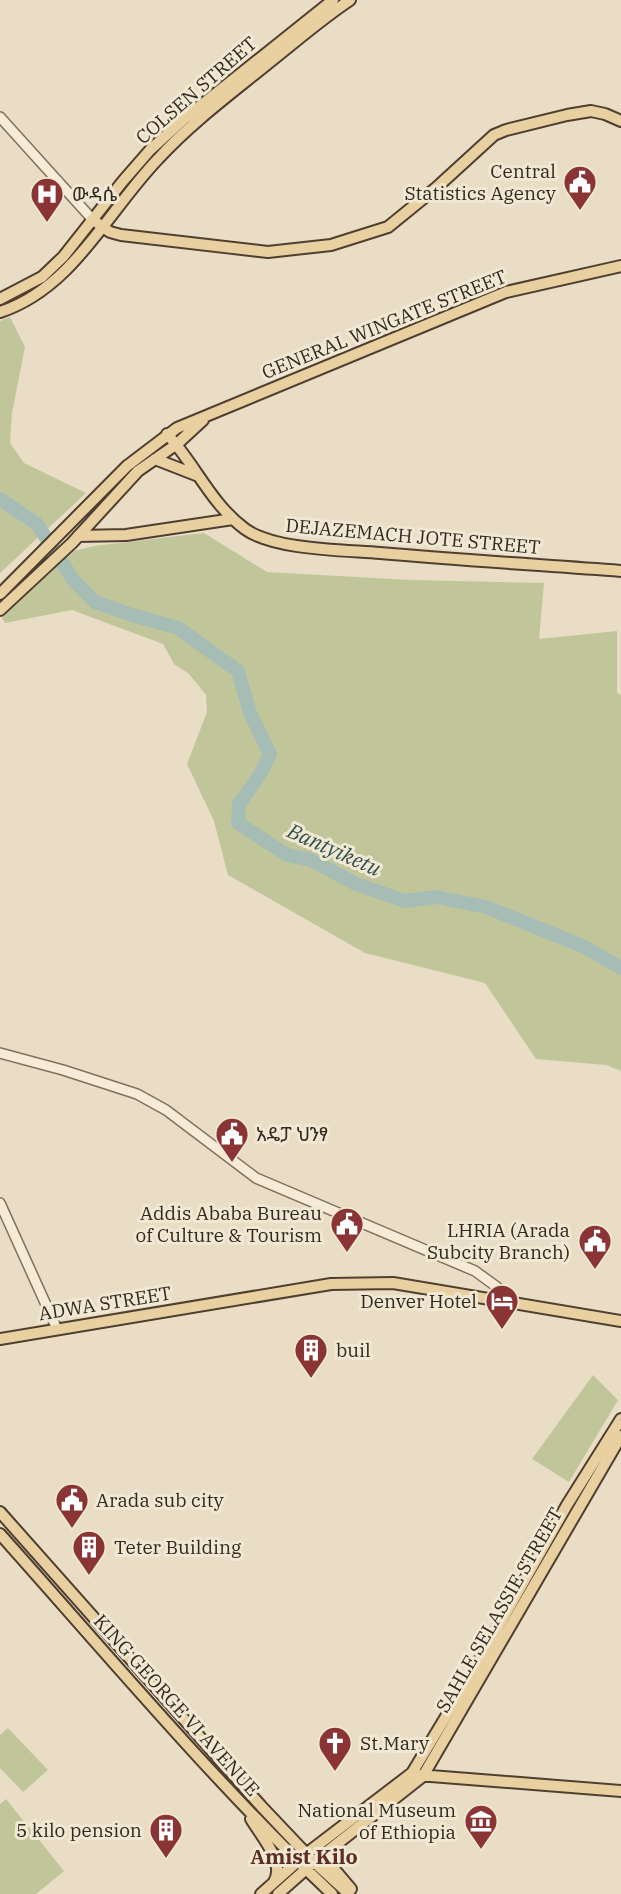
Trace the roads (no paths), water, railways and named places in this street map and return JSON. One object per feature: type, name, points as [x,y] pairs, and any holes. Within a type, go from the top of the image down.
[{"type":"main road","name":"COLSEN STREET","points":[[0,299],[41,277],[63,257],[97,223],[141,160],[184,118],[332,4],[350,0]]},
{"type":"main road","points":[[0,312],[47,289],[78,257],[97,223],[121,235],[268,252],[331,245],[388,227],[436,188],[482,144],[506,130],[591,111],[621,121]]},
{"type":"main road","name":"GENERAL WINGATE STREET","points":[[0,610],[62,533],[127,466],[167,434],[189,422],[205,418],[506,292],[621,266]]},
{"type":"main road","name":"GENERAL WINGATE STREET","points":[[0,594],[75,539],[125,484],[177,444],[205,418]]},
{"type":"main road","name":"DEJAZEMACH JOTE STREET","points":[[167,434],[177,444],[196,475],[233,519],[259,537],[286,544],[621,571]]},
{"type":"main road","points":[[155,459],[196,475]]},
{"type":"main road","points":[[75,539],[126,535],[233,519]]},
{"type":"main road","name":"ADWA STREET","points":[[0,1339],[331,1284],[411,1286],[621,1321]]},
{"type":"main road","points":[[501,1631],[567,1505],[621,1419]]},
{"type":"main road","name":"SAHLE SELASSIE STREET","points":[[306,1862],[329,1850],[418,1775],[501,1631],[621,1436]]},
{"type":"main road","name":"KING GEORGE VI AVENUE","points":[[0,1512],[332,1894]]},
{"type":"main road","name":"KING GEORGE VI AVENUE","points":[[0,1534],[241,1801],[306,1862],[349,1894]]},
{"type":"main road","points":[[261,1894],[276,1888],[418,1775],[621,1791]]},
{"type":"main road","points":[[241,1801],[276,1863],[276,1888]]},
{"type":"main road","points":[[329,1850],[329,1863],[355,1894]]},
{"type":"street","points":[[0,117],[97,223]]},
{"type":"street","points":[[0,1054],[63,1070],[137,1094],[166,1110],[256,1178],[475,1271],[497,1287],[508,1302]]},
{"type":"street","points":[[0,1203],[57,1329]]},
{"type":"waterway","name":"Bantyiketu","points":[[0,499],[37,524],[74,581],[95,602],[178,628],[238,671],[250,713],[270,754],[261,773],[239,804],[238,823],[287,855],[311,860],[356,884],[405,901],[436,897],[486,907],[585,947],[621,968]]},
{"type":"place","name":"Central Statistics Agency","points":[[580,212]]},
{"type":"place","name":"ውዳሴ","points":[[47,224]]},
{"type":"place","name":"አዴፓ ህንፃ","points":[[232,1164]]},
{"type":"place","name":"Addis Ababa Bureau of Culture & Tourism","points":[[347,1254]]},
{"type":"place","name":"LHRIA (Arada Subcity Branch)","points":[[595,1271]]},
{"type":"place","name":"Denver Hotel","points":[[502,1331]]},
{"type":"place","name":"buil","points":[[311,1380]]},
{"type":"place","name":"Arada sub city","points":[[72,1530]]},
{"type":"place","name":"Teter Building","points":[[89,1577]]},
{"type":"place","name":"St.Mary","points":[[335,1773]]},
{"type":"place","name":"National Museum of Ethiopia","points":[[481,1851]]},
{"type":"place","name":"5 kilo pension","points":[[166,1860]]},
{"type":"district","name":"Amist Kilo","points":[[304,1857]]}]
